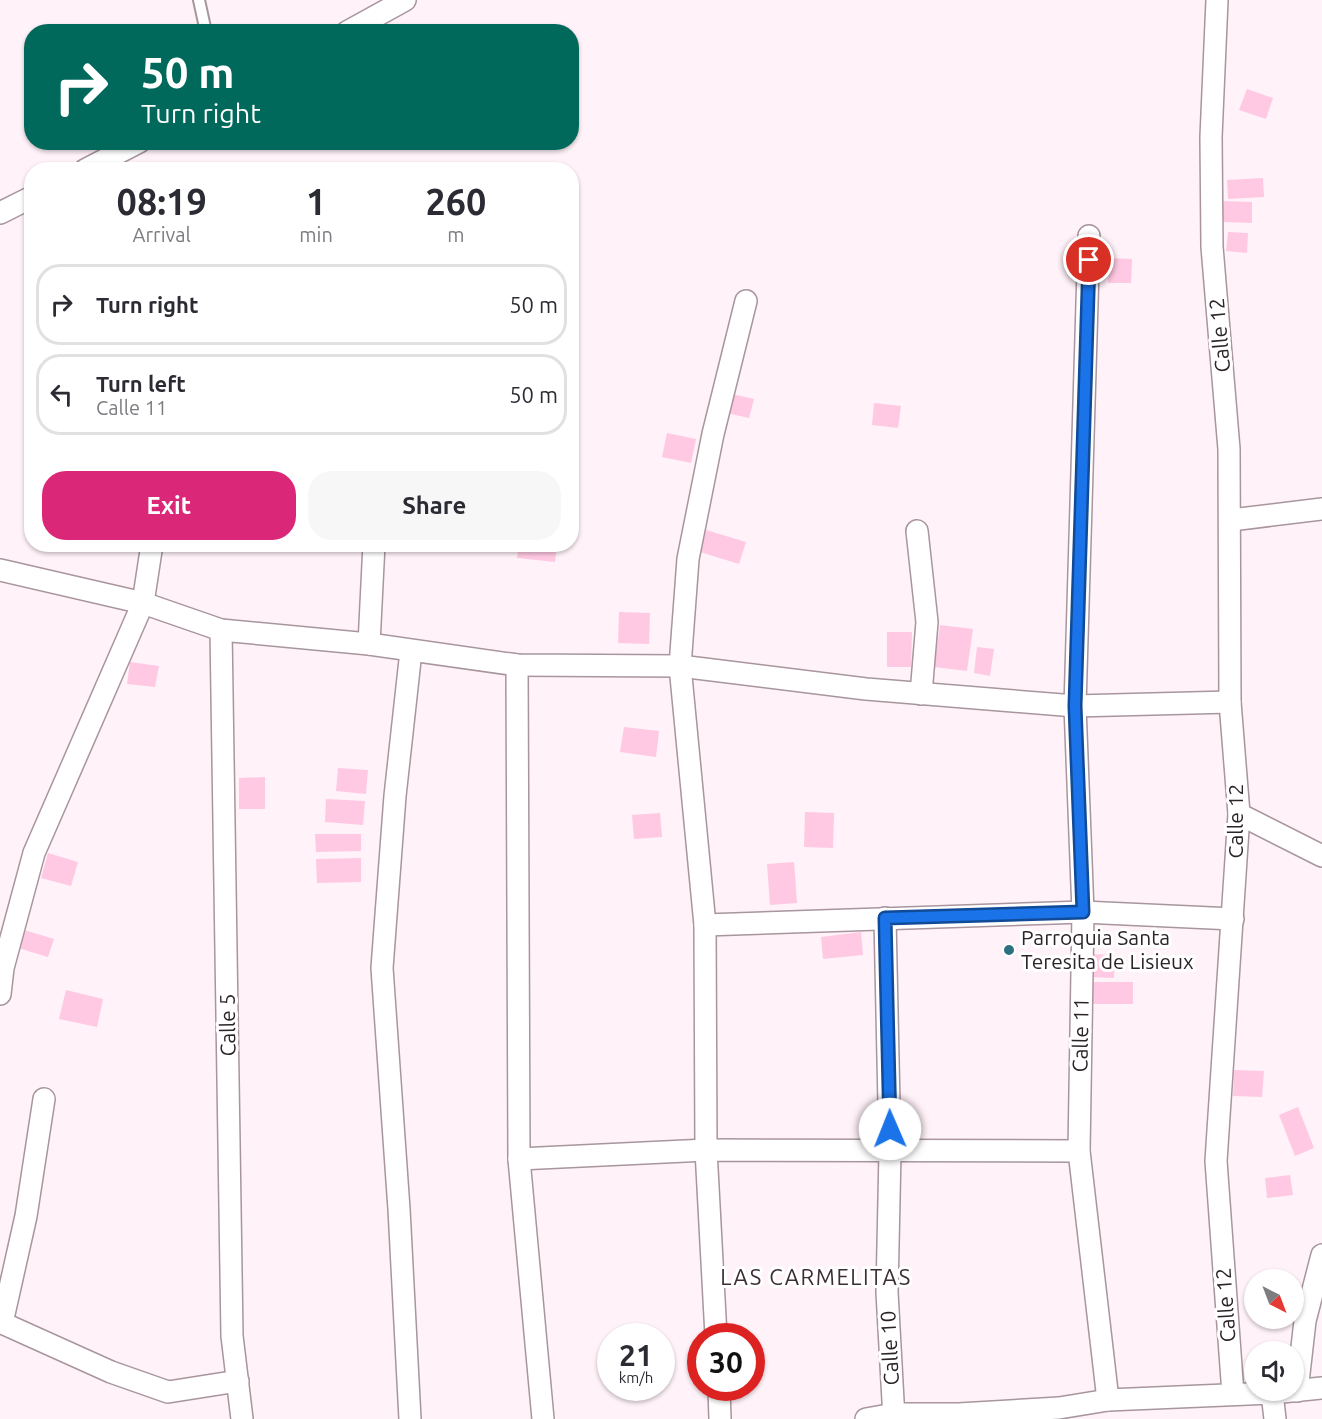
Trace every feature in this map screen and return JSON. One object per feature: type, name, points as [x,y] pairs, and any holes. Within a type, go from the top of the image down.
[{"type":"street","points":[[362,24],[405,0]]},
{"type":"street","name":"Calle 12","points":[[1217,0],[1211,137],[1212,247],[1229,449],[1230,702],[1239,814],[1216,1161],[1233,1394]]},
{"type":"street","points":[[100,162],[124,150]]},
{"type":"street","points":[[0,213],[24,201]]},
{"type":"street","name":"Calle 11","points":[[1089,236],[1075,706],[1083,912],[1079,1151],[1108,1400]]},
{"type":"street","points":[[715,1323],[706,1150],[705,925],[680,666],[688,559],[712,434],[746,301]]},
{"type":"street","points":[[1231,520],[1322,509]]},
{"type":"street","points":[[917,531],[927,622],[921,694]]},
{"type":"street","points":[[0,994],[3,968],[34,853],[143,603],[151,552]]},
{"type":"street","points":[[369,644],[374,552]]},
{"type":"street","points":[[0,570],[143,603],[221,630],[369,644],[517,665],[680,666],[866,690],[1075,706],[1230,702]]},
{"type":"street","name":"Calle 5","points":[[221,630],[232,1336],[242,1419]]},
{"type":"street","points":[[410,1419],[399,1209],[382,968],[395,795],[411,651]]},
{"type":"street","points":[[517,665],[519,1159],[543,1419]]},
{"type":"street","points":[[1239,814],[1322,856]]},
{"type":"street","points":[[705,925],[1083,912],[1233,920]]},
{"type":"street","name":"Calle 10","points":[[885,918],[890,1152],[887,1292],[894,1416]]},
{"type":"street","points":[[44,1099],[26,1216],[1,1323],[111,1372],[168,1392],[237,1381]]},
{"type":"street","points":[[519,1159],[706,1150],[1079,1151]]},
{"type":"street","points":[[1303,1341],[1305,1321],[1322,1255]]},
{"type":"street","points":[[1304,1390],[1322,1388]]},
{"type":"street","points":[[866,1419],[959,1414],[1060,1414],[1108,1400],[1244,1394]]},
{"type":"street","points":[[719,1401],[720,1419]]},
{"type":"street","points":[[1273,1401],[1275,1419]]},
{"type":"lane","points":[[199,0],[204,24]]},
{"type":"building","points":[[1247,89],[1273,98],[1266,119],[1239,110]]},
{"type":"building","points":[[1263,178],[1264,197],[1228,199],[1227,180]]},
{"type":"building","points":[[1223,201],[1252,202],[1252,223],[1222,222]]},
{"type":"building","points":[[1228,232],[1248,233],[1247,253],[1226,251]]},
{"type":"building","points":[[1109,258],[1132,259],[1131,283],[1108,283]]},
{"type":"building","points":[[732,394],[754,399],[749,418],[727,413]]},
{"type":"building","points":[[874,403],[901,406],[898,428],[872,425]]},
{"type":"building","points":[[667,433],[696,439],[691,463],[662,457]]},
{"type":"building","points":[[706,530],[746,542],[739,564],[700,552]]},
{"type":"building","points":[[518,552],[556,552],[555,562],[517,558]]},
{"type":"building","points":[[619,612],[650,613],[649,644],[618,643]]},
{"type":"building","points":[[940,625],[973,629],[967,671],[934,667]]},
{"type":"building","points":[[887,632],[912,632],[911,667],[887,667]]},
{"type":"building","points":[[977,647],[994,649],[990,676],[974,673]]},
{"type":"building","points":[[130,662],[159,666],[155,687],[127,684]]},
{"type":"building","points":[[624,727],[659,731],[656,757],[620,752]]},
{"type":"building","points":[[338,768],[368,770],[366,794],[336,791]]},
{"type":"building","points":[[265,777],[265,809],[239,809],[239,778]]},
{"type":"building","points":[[326,799],[365,801],[363,825],[325,822]]},
{"type":"building","points":[[805,812],[834,813],[833,848],[804,847]]},
{"type":"building","points":[[660,813],[662,837],[634,839],[632,815]]},
{"type":"building","points":[[315,834],[361,834],[361,851],[316,852]]},
{"type":"building","points":[[48,853],[78,862],[71,886],[41,878]]},
{"type":"building","points":[[361,858],[361,882],[317,883],[316,859]]},
{"type":"building","points":[[794,862],[797,903],[770,905],[767,864]]},
{"type":"building","points":[[24,930],[54,939],[48,957],[18,948]]},
{"type":"building","points":[[861,932],[863,955],[823,959],[821,937]]},
{"type":"building","points":[[1089,954],[1115,955],[1114,978],[1088,977]]},
{"type":"building","points":[[1092,982],[1133,982],[1133,1004],[1092,1004]]},
{"type":"building","points":[[66,990],[103,999],[97,1027],[59,1019]]},
{"type":"building","points":[[1234,1070],[1264,1071],[1262,1097],[1233,1096]]},
{"type":"building","points":[[1298,1107],[1314,1148],[1295,1156],[1279,1115]]},
{"type":"building","points":[[1290,1175],[1293,1195],[1267,1198],[1265,1178]]},
{"type":"place","name":"Parroquia Santa Teresita de Lisieux","points":[[1009,950]]},
{"type":"district","name":"LAS CARMELITAS","points":[[816,1277]]},
{"type":"route","points":[[890,1129],[885,918],[1083,912],[1075,706],[1089,260]]}]
